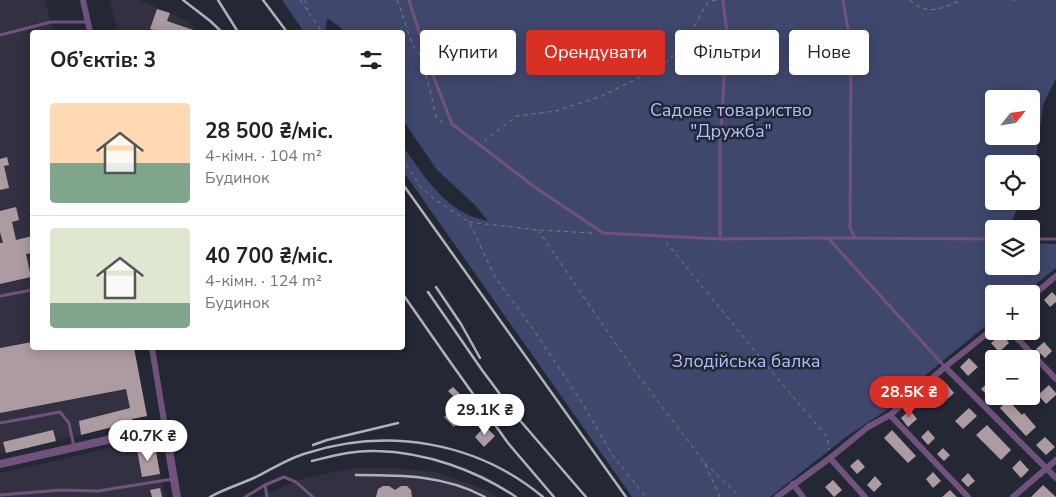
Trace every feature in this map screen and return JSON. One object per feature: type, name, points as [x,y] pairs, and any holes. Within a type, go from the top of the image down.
[{"type":"street","points":[[83,0],[90,30]]},
{"type":"street","points":[[1040,290],[1055,278]]},
{"type":"street","points":[[776,497],[830,458],[868,427],[890,415],[985,335]]},
{"type":"street","points":[[1019,340],[1056,379]]},
{"type":"street","points":[[152,350],[177,497]]},
{"type":"street","points":[[945,367],[1056,478]]},
{"type":"street","points":[[890,415],[968,497]]},
{"type":"street","points":[[0,464],[164,427]]},
{"type":"street","points":[[830,458],[865,497]]},
{"type":"street","points":[[1013,497],[1056,460]]},
{"type":"street","points":[[792,484],[803,497]]},
{"type":"lane","points":[[409,0],[431,70],[452,124],[536,188],[603,233],[720,239],[985,239]]},
{"type":"lane","points":[[720,239],[720,144],[727,33],[723,0]]},
{"type":"lane","points":[[844,0],[851,47],[850,228],[854,238]]},
{"type":"lane","points":[[0,35],[51,22],[88,22]]},
{"type":"lane","points":[[828,238],[945,367]]},
{"type":"lane","points":[[1040,239],[1056,239]]},
{"type":"lane","points":[[0,296],[30,290]]},
{"type":"lane","points":[[0,423],[60,412],[69,423],[74,448]]},
{"type":"lane","points":[[244,497],[284,477],[296,482],[313,497]]},
{"type":"lane","points":[[0,495],[61,490],[98,491],[174,479]]},
{"type":"lane","points":[[265,485],[266,497]]},
{"type":"path","points":[[300,0],[321,30]]},
{"type":"path","points":[[305,0],[309,13]]},
{"type":"path","points":[[397,0],[415,50],[420,55]]},
{"type":"path","points":[[480,145],[516,116],[556,111],[602,96],[665,63],[682,48],[708,2],[717,0]]},
{"type":"path","points":[[910,0],[917,6],[930,11],[962,0]]},
{"type":"path","points":[[405,163],[420,186],[434,199],[468,222],[538,230],[603,233]]},
{"type":"path","points":[[468,222],[495,277],[533,329],[581,401],[613,456],[646,497]]},
{"type":"path","points":[[538,230],[629,363],[704,462],[740,497]]},
{"type":"path","points":[[659,236],[670,245],[827,437],[830,458]]},
{"type":"path","points":[[704,462],[720,497]]},
{"type":"shaded area","points":[[0,0],[45,0],[52,30],[30,30],[30,350],[134,350],[147,416],[132,419],[132,422],[0,454]]},
{"type":"shaded area","points":[[109,0],[139,0],[188,21],[196,30],[117,30]]},
{"type":"shaded area","points":[[153,438],[165,497],[0,497],[0,473]]},
{"type":"shaded area","points":[[356,468],[395,468],[436,472],[487,490],[498,497],[259,497],[306,477]]},
{"type":"green space","points":[[282,0],[1056,0],[1056,78],[1043,105],[1040,128],[1040,90],[985,90],[985,145],[1038,145],[1036,155],[985,155],[985,210],[1017,210],[1012,220],[985,220],[985,275],[1040,275],[1040,243],[1056,244],[1056,268],[1035,285],[985,285],[985,326],[927,374],[891,407],[846,437],[770,497],[632,497],[405,174],[405,150],[429,182],[449,203],[474,217],[488,221],[476,206],[437,170],[405,123],[405,30],[342,30],[327,18],[327,30],[303,30]]},
{"type":"building","points":[[157,9],[170,13],[167,21],[193,30],[154,30],[150,29]]},
{"type":"building","points":[[7,157],[9,165],[4,166],[9,188],[0,190],[0,159]]},
{"type":"building","points":[[16,207],[19,220],[12,222],[16,240],[30,236],[30,253],[26,254],[30,277],[0,284],[0,243],[3,243],[0,232],[0,211]]},
{"type":"building","points":[[1052,292],[1056,296],[1056,302],[1050,307],[1044,300]]},
{"type":"building","points":[[995,340],[1007,340],[1009,343],[1001,350],[997,350],[991,343]]},
{"type":"building","points":[[30,342],[30,350],[134,350],[147,416],[132,419],[132,422],[81,435],[79,421],[130,408],[126,389],[0,413],[0,348]]},
{"type":"building","points":[[1044,342],[1052,351],[1045,358],[1040,353],[1040,350],[1036,349]]},
{"type":"building","points":[[969,358],[978,367],[968,376],[960,367]]},
{"type":"building","points":[[945,382],[954,393],[945,401],[936,390]]},
{"type":"building","points":[[1049,385],[1056,395],[1046,404],[1040,397],[1040,393]]},
{"type":"building","points":[[453,387],[473,407],[454,427],[444,417],[455,406],[451,402],[455,398],[448,391]]},
{"type":"building","points":[[1003,405],[1013,405],[1022,415],[1024,413],[1036,427],[1026,436],[1000,408]]},
{"type":"building","points":[[969,408],[977,416],[963,429],[955,421]]},
{"type":"building","points":[[910,410],[917,419],[908,427],[901,418]]},
{"type":"building","points":[[987,425],[1011,450],[1001,460],[976,435]]},
{"type":"building","points":[[485,426],[495,436],[484,447],[475,437]]},
{"type":"building","points":[[53,430],[56,441],[6,453],[3,442]]},
{"type":"building","points":[[892,430],[916,456],[908,463],[884,438]]},
{"type":"building","points":[[928,430],[935,438],[928,445],[921,437]]},
{"type":"building","points":[[1045,437],[1055,447],[1046,455],[1036,445]]},
{"type":"building","points":[[155,446],[160,474],[142,477],[137,449]]},
{"type":"building","points":[[943,448],[950,455],[944,461],[937,454]]},
{"type":"building","points":[[858,459],[865,467],[857,474],[850,466]]},
{"type":"building","points":[[1020,460],[1029,470],[1021,478],[1012,468]]},
{"type":"building","points":[[933,472],[941,481],[933,488],[926,479]]},
{"type":"building","points":[[968,473],[975,481],[968,487],[961,480]]},
{"type":"building","points":[[875,476],[882,484],[874,492],[867,485]]},
{"type":"building","points":[[833,480],[842,490],[834,497],[825,487]]},
{"type":"building","points":[[1043,485],[1056,497],[1031,497]]},
{"type":"building","points":[[383,486],[389,486],[395,490],[401,486],[407,486],[411,490],[412,497],[376,497],[378,489]]},
{"type":"building","points":[[160,488],[162,497],[152,497],[150,490]]},
{"type":"building","points":[[950,490],[957,497],[942,497]]},
{"type":"railway","points":[[183,0],[220,30]]},
{"type":"railway","points":[[218,0],[237,30]]},
{"type":"railway","points":[[263,0],[286,30]]},
{"type":"railway","points":[[405,187],[626,497]]},
{"type":"railway","points":[[436,287],[461,324],[480,358]]},
{"type":"railway","points":[[428,292],[517,417],[586,497]]},
{"type":"railway","points":[[405,297],[508,443],[554,497]]},
{"type":"railway","points":[[313,445],[398,423]]},
{"type":"railway","points":[[210,497],[300,455],[338,445],[369,441],[400,441],[431,445],[461,452],[490,463],[517,478],[543,497]]},
{"type":"railway","points":[[312,461],[360,451],[394,452],[413,455],[449,464],[467,471],[501,487],[516,497]]},
{"type":"railway","points":[[356,475],[406,476],[438,480],[454,484],[485,497]]},
{"type":"park label","name":"Садове товариство \"Дружба\"","points":[[731,120]]},
{"type":"park label","name":"Злодійська балка","points":[[746,361]]}]
